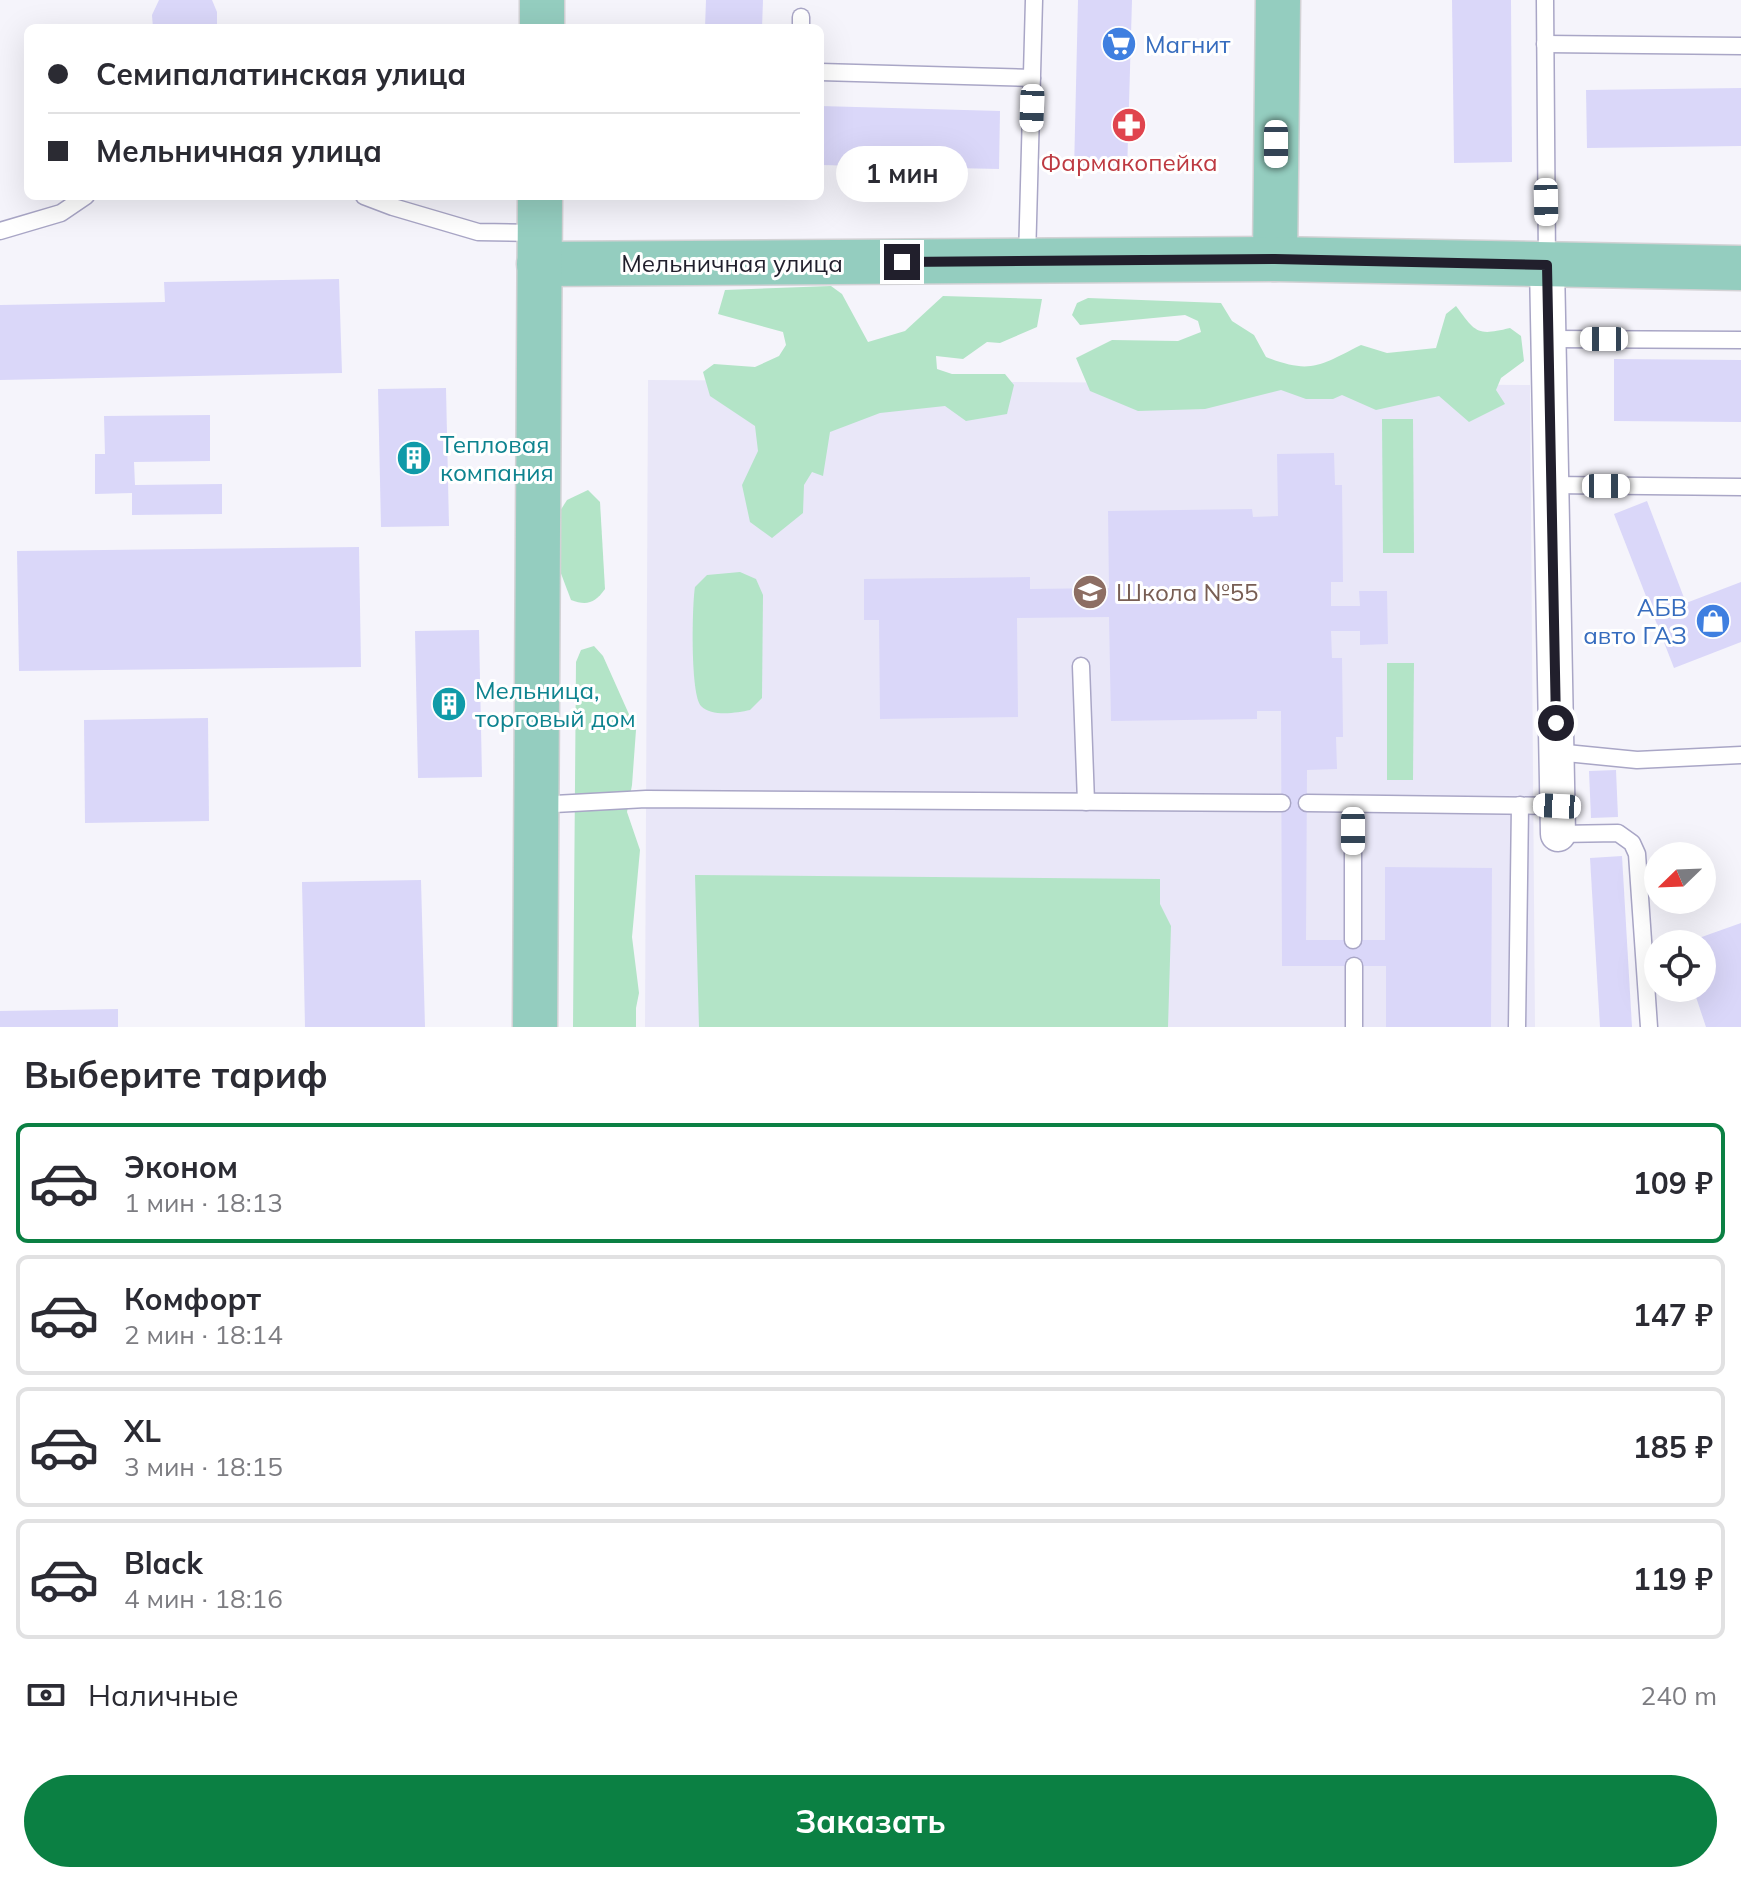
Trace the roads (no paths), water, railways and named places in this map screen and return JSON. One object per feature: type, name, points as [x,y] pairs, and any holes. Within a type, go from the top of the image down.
[{"type":"main road","points":[[542,0],[542,24]]},
{"type":"main road","points":[[1275,259],[1278,0]]},
{"type":"main road","points":[[535,1027],[539,231]]},
{"type":"main road","name":"Мельничная улица","points":[[539,231],[1027,261],[1275,259],[1741,268]]},
{"type":"street","points":[[1547,265],[1557,820]]},
{"type":"lane","points":[[1027,261],[1034,0]]},
{"type":"lane","points":[[1545,0],[1547,265]]},
{"type":"lane","points":[[1545,44],[1741,46]]},
{"type":"lane","points":[[824,72],[1032,78]]},
{"type":"lane","points":[[0,231],[61,213],[80,200]]},
{"type":"lane","points":[[375,200],[478,232],[539,231]]},
{"type":"lane","points":[[1549,339],[1741,340]]},
{"type":"lane","points":[[1551,485],[1741,487]]},
{"type":"lane","points":[[1081,666],[1086,802]]},
{"type":"lane","points":[[1556,752],[1637,760],[1741,755]]},
{"type":"lane","points":[[536,805],[646,799],[1282,803]]},
{"type":"lane","points":[[1307,803],[1520,805],[1557,820],[1618,833],[1632,843],[1637,854],[1649,1027]]},
{"type":"lane","points":[[1353,804],[1353,940]]},
{"type":"lane","points":[[1517,1027],[1520,805]]},
{"type":"lane","points":[[1354,966],[1354,1027]]},
{"type":"place","name":"Магнит","points":[[1119,44]]},
{"type":"place","name":"Фармакопейка","points":[[1129,125]]},
{"type":"place","name":"Тепловая компания","points":[[414,458]]},
{"type":"place","name":"Школа №55","points":[[1090,592]]},
{"type":"place","name":"АБВ авто ГАЗ","points":[[1713,621]]},
{"type":"place","name":"Мельница, торговый дом","points":[[449,704]]}]
